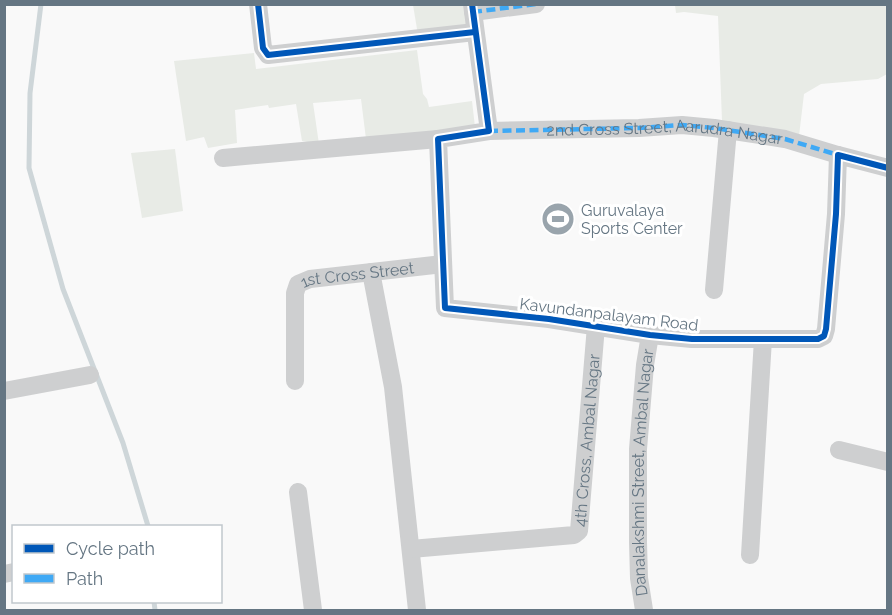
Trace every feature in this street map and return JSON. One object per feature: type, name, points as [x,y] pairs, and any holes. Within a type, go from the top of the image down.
[{"type":"street","points":[[258,4],[263,48],[268,55],[475,32]]},
{"type":"street","points":[[489,131],[472,8],[536,4]]},
{"type":"street","name":"2nd Cross Street, Aarudra Nagar","points":[[438,139],[489,131],[682,125],[785,139],[838,155]]},
{"type":"street","points":[[714,290],[728,130]]},
{"type":"street","points":[[223,158],[438,139],[443,264]]},
{"type":"street","points":[[838,155],[888,168]]},
{"type":"street","name":"Kavundanpalayam Road","points":[[443,264],[445,308],[692,339],[818,339],[824,336],[826,329],[836,214],[838,155]]},
{"type":"street","name":"1st Cross Street","points":[[295,381],[295,293],[298,284],[310,279],[443,264]]},
{"type":"street","points":[[371,272],[393,387],[417,610]]},
{"type":"street","name":"4th Cross, Ambal Nagar","points":[[411,549],[574,535],[579,531],[596,326]]},
{"type":"street","name":"Danalakshmi Street, Ambal Nagar","points":[[644,610],[639,578],[638,450],[650,334]]},
{"type":"street","points":[[750,555],[763,339]]},
{"type":"street","points":[[4,392],[90,375]]},
{"type":"street","points":[[840,450],[888,462]]},
{"type":"street","points":[[298,492],[313,610]]},
{"type":"shaded area","points":[[413,5],[468,5],[469,28],[418,35]]},
{"type":"shaded area","points":[[675,5],[887,5],[887,74],[878,79],[821,84],[804,94],[799,136],[722,121],[718,16],[676,13]]},
{"type":"shaded area","points":[[417,50],[423,94],[429,107],[472,101],[475,127],[366,139],[361,99],[313,103],[319,144],[302,141],[296,104],[235,110],[237,143],[208,148],[204,137],[186,141],[174,61],[254,53],[256,69]]},
{"type":"shaded area","points":[[175,149],[183,211],[142,218],[131,153]]},
{"type":"waterway","points":[[41,4],[30,93],[29,168],[63,289],[123,443],[148,525]]},
{"type":"waterway","points":[[154,603],[155,610]]},
{"type":"marked path","points":[[473,12],[536,4]]},
{"type":"marked path","points":[[489,131],[682,125],[785,139],[838,155]]},
{"type":"cycle path","points":[[258,4],[263,48],[268,55],[475,32]]},
{"type":"cycle path","points":[[472,4],[489,131],[438,139],[445,308],[549,319],[650,335],[692,339],[818,339],[824,336],[826,329],[836,214],[838,155],[888,168]]},
{"type":"place","name":"Guruvalaya Sports Center","points":[[558,219]]}]
